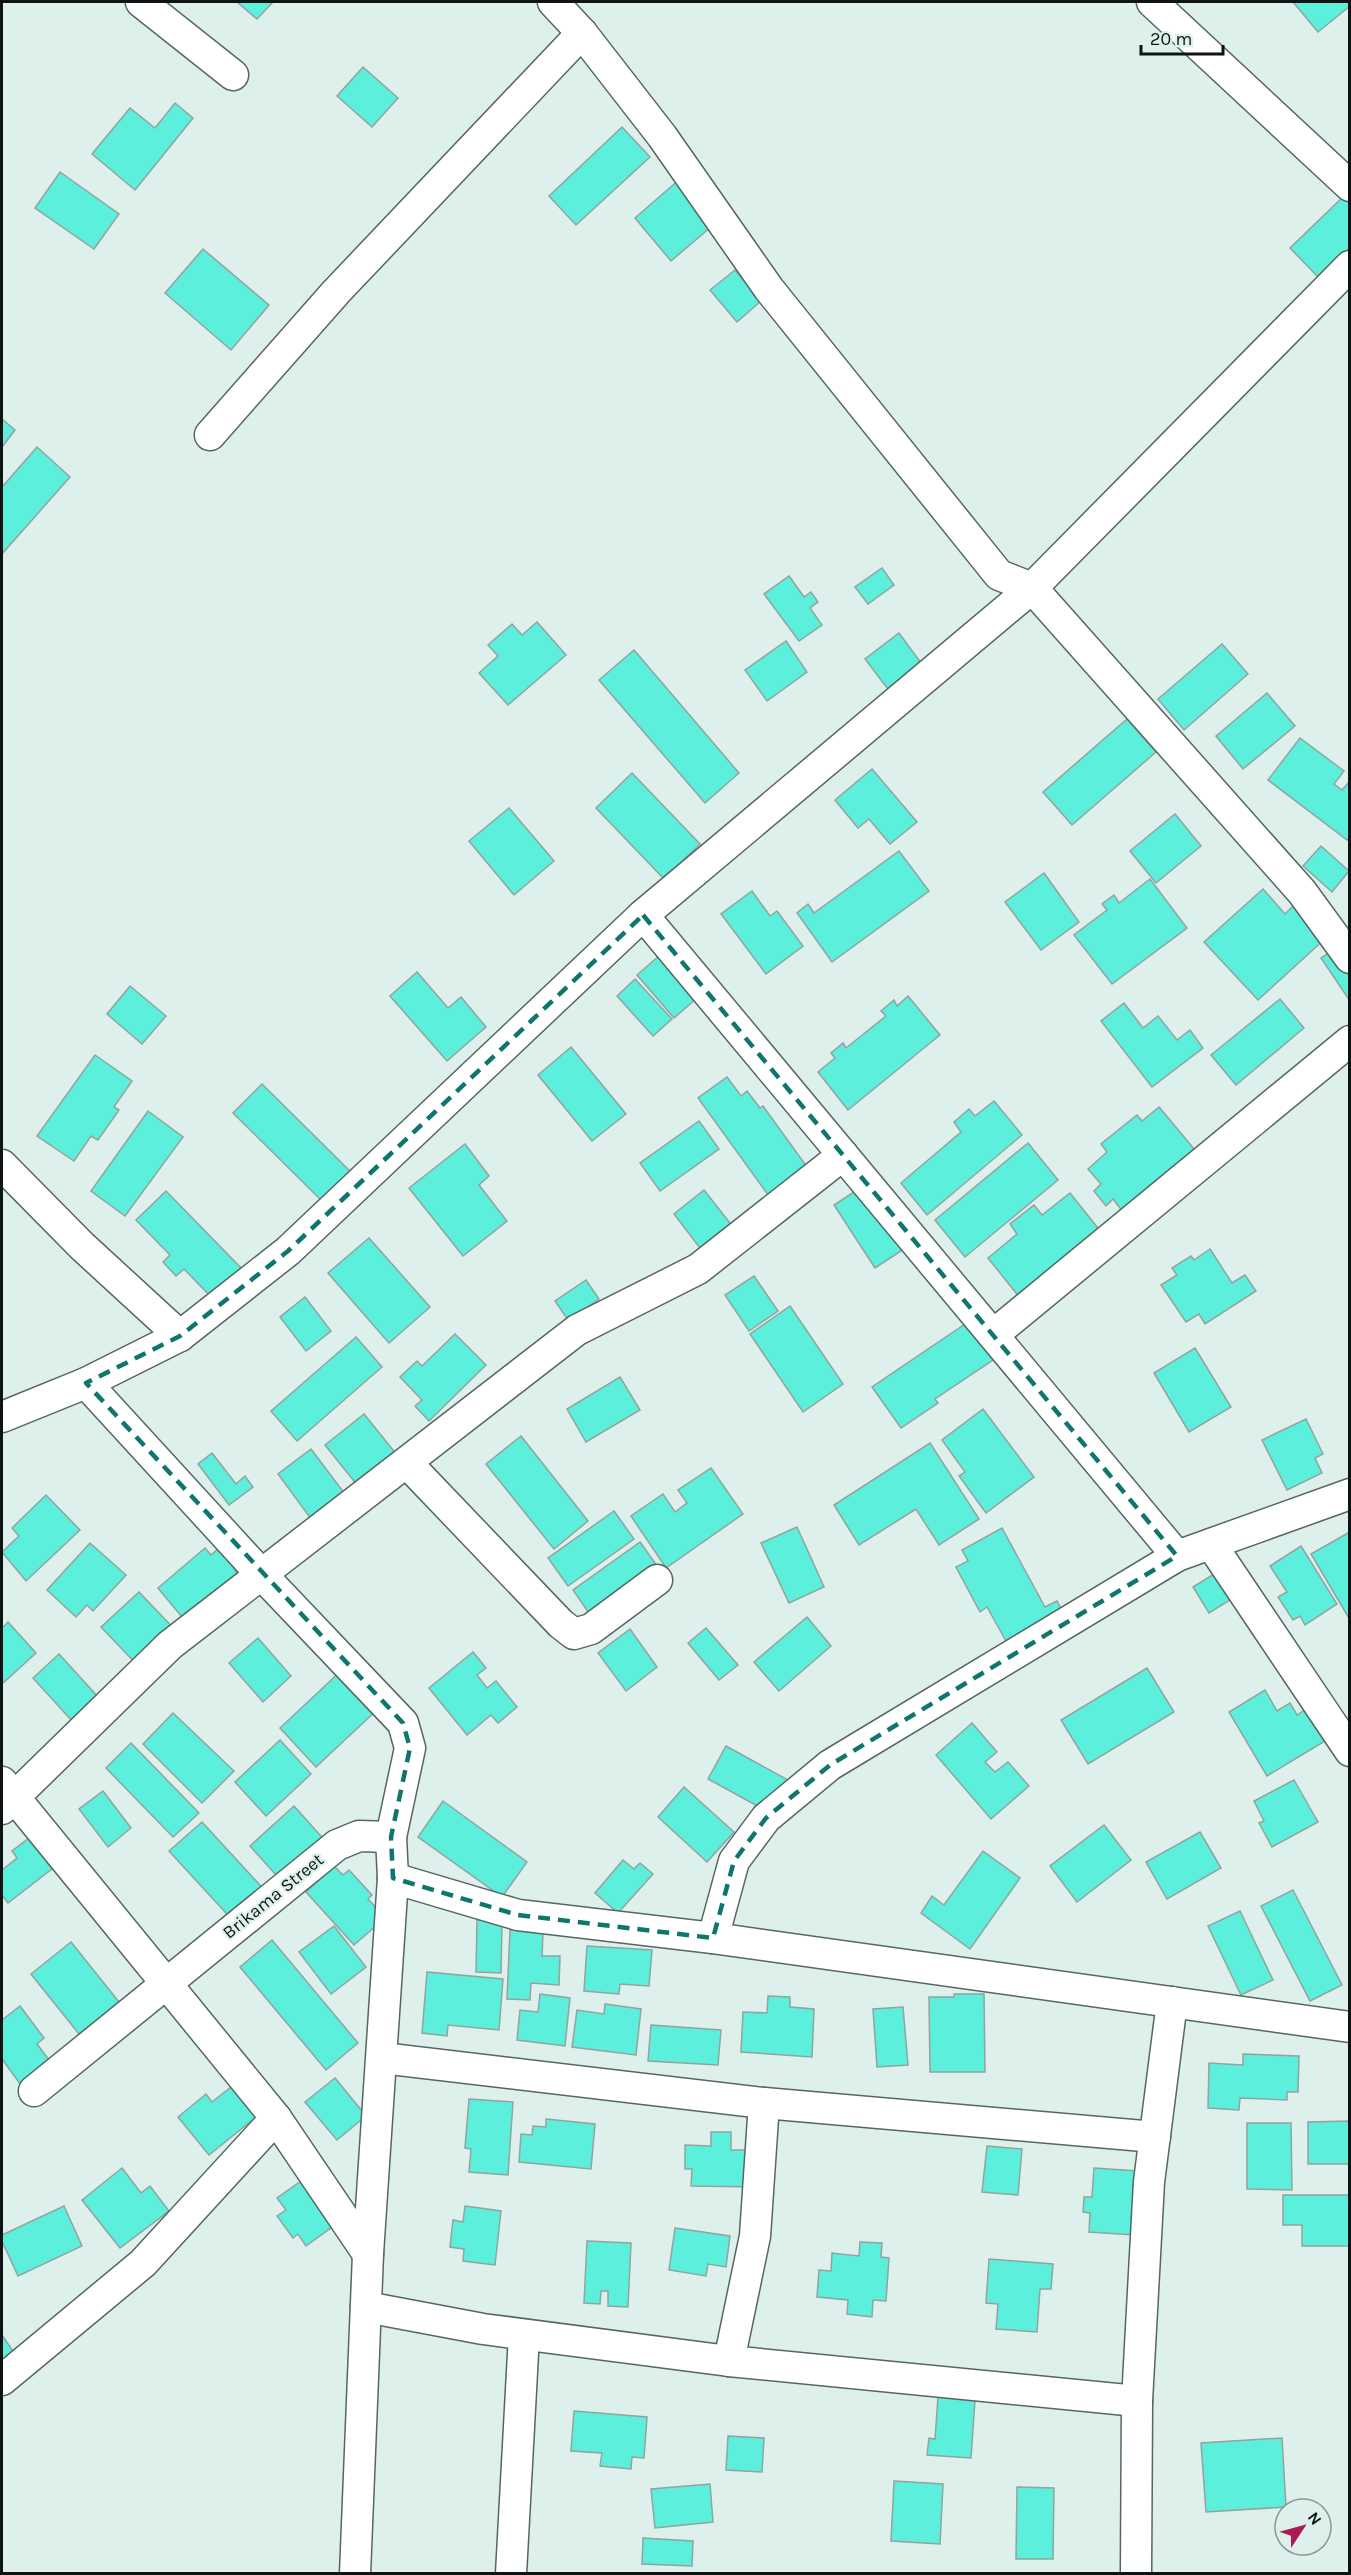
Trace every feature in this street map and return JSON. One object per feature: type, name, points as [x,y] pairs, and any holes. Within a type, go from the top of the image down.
[{"type":"street","points":[[141,2],[233,75]]},
{"type":"street","points":[[553,2],[582,33],[668,145],[769,289],[999,575],[1032,588],[1302,892],[1350,958]]},
{"type":"street","points":[[1152,2],[1350,186]]},
{"type":"street","points":[[210,435],[336,292],[582,33]]},
{"type":"street","points":[[2,1417],[86,1383],[180,1336],[288,1251],[643,915],[1032,588],[1350,266]]},
{"type":"street","points":[[643,915],[1177,1556]]},
{"type":"street","points":[[993,1335],[1350,1041]]},
{"type":"street","points":[[368,2254],[276,2118],[166,1983],[6,1796],[170,1645],[577,1330],[698,1269],[843,1155]]},
{"type":"street","points":[[2,1165],[82,1246],[180,1336]]},
{"type":"street","points":[[86,1383],[262,1575],[403,1723],[410,1748],[391,1837],[393,1878],[368,2254],[355,2574]]},
{"type":"street","points":[[407,1463],[561,1624],[574,1634],[591,1629],[657,1580]]},
{"type":"street","points":[[713,1938],[734,1861],[766,1818],[830,1766],[917,1711],[1177,1556],[1350,1494]]},
{"type":"street","points":[[1211,1544],[1350,1751]]},
{"type":"street","name":"Brikama Street","points":[[34,2091],[337,1845],[358,1836],[391,1837]]},
{"type":"street","points":[[393,1878],[518,1915],[713,1938],[1350,2027]]},
{"type":"street","points":[[1136,2574],[1137,2401],[1149,2182],[1172,2002]]},
{"type":"street","points":[[382,2058],[764,2103],[1155,2137]]},
{"type":"street","points":[[729,2361],[755,2236],[764,2103]]},
{"type":"street","points":[[2,2380],[143,2263],[276,2118]]},
{"type":"street","points":[[366,2307],[524,2335],[729,2361],[1137,2401]]},
{"type":"street","points":[[511,2574],[524,2335]]},
{"type":"highlighted area","points":[[643,915],[1177,1556],[830,1765],[766,1818],[734,1861],[713,1938],[518,1915],[393,1878],[391,1837],[410,1748],[403,1723],[86,1383],[180,1336],[288,1251]]},
{"type":"building","points":[[237,2],[273,2],[257,19]]},
{"type":"building","points":[[1293,2],[1350,2],[1350,6],[1318,32]]},
{"type":"building","points":[[363,67],[398,98],[372,127],[337,96]]},
{"type":"building","points":[[175,103],[193,118],[135,190],[92,154],[130,108],[155,128]]},
{"type":"building","points":[[622,127],[650,157],[576,225],[549,196]]},
{"type":"building","points":[[60,172],[119,214],[94,249],[35,208]]},
{"type":"building","points":[[681,178],[718,221],[671,261],[635,218]]},
{"type":"building","points":[[1350,182],[1350,249],[1319,278],[1290,248],[1346,194]]},
{"type":"building","points":[[203,249],[269,305],[231,350],[165,293]]},
{"type":"building","points":[[735,270],[761,301],[737,322],[710,290]]},
{"type":"building","points":[[2,419],[15,430],[2,447]]},
{"type":"building","points":[[37,447],[70,477],[2,554],[2,487]]},
{"type":"building","points":[[882,568],[894,585],[868,604],[855,587]]},
{"type":"building","points":[[789,576],[804,597],[811,592],[818,602],[810,608],[822,625],[799,641],[764,594]]},
{"type":"building","points":[[537,622],[566,655],[508,705],[479,673],[498,656],[488,645],[512,624],[522,635]]},
{"type":"building","points":[[899,633],[927,671],[894,697],[865,659]]},
{"type":"building","points":[[786,641],[807,672],[767,701],[745,670]]},
{"type":"building","points":[[1222,644],[1248,674],[1184,730],[1158,699]]},
{"type":"building","points":[[634,650],[739,773],[705,803],[599,680]]},
{"type":"building","points":[[1267,693],[1295,726],[1243,769],[1216,736]]},
{"type":"building","points":[[1127,719],[1156,752],[1072,825],[1043,792]]},
{"type":"building","points":[[1300,738],[1344,771],[1334,784],[1342,790],[1350,781],[1350,837],[1347,840],[1268,780]]},
{"type":"building","points":[[872,769],[917,822],[890,844],[869,819],[858,828],[835,800]]},
{"type":"building","points":[[632,773],[700,844],[664,879],[596,808]]},
{"type":"building","points":[[509,808],[554,861],[514,895],[469,841]]},
{"type":"building","points":[[1175,814],[1201,846],[1156,883],[1130,851]]},
{"type":"building","points":[[1321,846],[1349,871],[1332,892],[1303,866]]},
{"type":"building","points":[[899,851],[929,891],[832,962],[797,913],[808,904],[814,913]]},
{"type":"building","points":[[1044,873],[1079,922],[1041,950],[1005,902]]},
{"type":"building","points":[[1150,879],[1187,928],[1112,984],[1074,935],[1107,910],[1102,904],[1114,895],[1119,903]]},
{"type":"building","points":[[1263,889],[1285,914],[1296,903],[1327,937],[1258,1000],[1204,942]]},
{"type":"building","points":[[752,891],[770,916],[777,911],[803,946],[766,974],[721,914]]},
{"type":"building","points":[[1341,945],[1350,958],[1350,1001],[1321,958]]},
{"type":"building","points":[[667,949],[704,992],[674,1018],[637,975]]},
{"type":"building","points":[[417,972],[448,1008],[461,997],[486,1027],[447,1061],[390,996]]},
{"type":"building","points":[[635,979],[672,1019],[653,1036],[617,996]]},
{"type":"building","points":[[130,986],[166,1016],[142,1044],[107,1014]]},
{"type":"building","points":[[908,996],[940,1035],[848,1110],[818,1072],[835,1058],[831,1053],[843,1043],[846,1048],[886,1016],[881,1011],[894,1000],[897,1006]]},
{"type":"building","points":[[1280,999],[1304,1028],[1236,1085],[1211,1055]]},
{"type":"building","points":[[1124,1003],[1143,1028],[1158,1016],[1177,1040],[1190,1030],[1203,1048],[1152,1087],[1101,1021]]},
{"type":"building","points":[[571,1047],[626,1114],[592,1141],[538,1075]]},
{"type":"building","points":[[95,1055],[132,1081],[114,1107],[119,1110],[98,1140],[91,1136],[74,1161],[37,1136]]},
{"type":"building","points":[[727,1077],[741,1096],[747,1091],[760,1108],[763,1106],[810,1171],[771,1199],[698,1098]]},
{"type":"building","points":[[262,1084],[356,1177],[327,1206],[233,1113]]},
{"type":"building","points":[[994,1101],[1022,1135],[927,1215],[901,1183],[961,1132],[954,1122],[969,1109],[975,1116]]},
{"type":"building","points":[[1159,1107],[1200,1156],[1127,1217],[1113,1199],[1106,1206],[1094,1191],[1101,1184],[1088,1169],[1107,1152],[1101,1144],[1137,1115],[1142,1121]]},
{"type":"building","points":[[148,1111],[183,1137],[125,1216],[91,1191]]},
{"type":"building","points":[[699,1121],[719,1149],[660,1191],[640,1163]]},
{"type":"building","points":[[1028,1143],[1058,1180],[965,1257],[935,1220]]},
{"type":"building","points":[[465,1144],[489,1176],[479,1185],[507,1221],[463,1256],[409,1188]]},
{"type":"building","points":[[863,1186],[904,1249],[875,1268],[834,1205]]},
{"type":"building","points":[[704,1190],[737,1232],[706,1256],[674,1214]]},
{"type":"building","points":[[166,1191],[246,1273],[216,1302],[184,1269],[176,1276],[163,1262],[170,1255],[136,1220]]},
{"type":"building","points":[[1070,1193],[1105,1237],[1024,1303],[988,1258],[1017,1234],[1010,1224],[1034,1205],[1042,1215]]},
{"type":"building","points":[[369,1238],[430,1307],[389,1343],[328,1273]]},
{"type":"building","points":[[1210,1249],[1232,1283],[1245,1275],[1256,1291],[1205,1324],[1199,1314],[1186,1322],[1161,1285],[1177,1275],[1172,1268],[1191,1256],[1194,1260]]},
{"type":"building","points":[[754,1276],[778,1311],[749,1331],[725,1295]]},
{"type":"building","points":[[586,1280],[599,1299],[568,1320],[555,1301]]},
{"type":"building","points":[[305,1297],[331,1331],[306,1351],[280,1317]]},
{"type":"building","points":[[790,1306],[843,1384],[803,1412],[750,1334]]},
{"type":"building","points":[[971,1320],[996,1358],[935,1399],[938,1403],[901,1428],[872,1387]]},
{"type":"building","points":[[455,1334],[486,1365],[429,1421],[415,1406],[422,1400],[400,1377],[417,1361],[422,1366]]},
{"type":"building","points":[[356,1337],[382,1367],[297,1441],[271,1411]]},
{"type":"building","points":[[1195,1348],[1231,1407],[1189,1432],[1154,1373]]},
{"type":"building","points":[[620,1377],[640,1410],[586,1442],[567,1409]]},
{"type":"building","points":[[983,1409],[1034,1477],[986,1513],[959,1476],[965,1472],[942,1440]]},
{"type":"building","points":[[364,1414],[401,1460],[362,1491],[325,1445]]},
{"type":"building","points":[[1306,1419],[1323,1454],[1315,1458],[1322,1473],[1287,1490],[1262,1440]]},
{"type":"building","points":[[521,1436],[588,1521],[554,1549],[486,1464]]},
{"type":"building","points":[[930,1443],[979,1519],[939,1545],[916,1509],[859,1545],[834,1505]]},
{"type":"building","points":[[311,1449],[351,1502],[317,1527],[278,1474]]},
{"type":"building","points":[[212,1453],[236,1484],[245,1476],[253,1487],[229,1505],[198,1464]]},
{"type":"building","points":[[711,1468],[743,1514],[666,1568],[631,1516],[663,1494],[675,1512],[687,1503],[678,1490]]},
{"type":"building","points":[[46,1495],[80,1530],[26,1581],[2,1552],[19,1536],[12,1528]]},
{"type":"building","points":[[614,1511],[634,1539],[568,1586],[548,1558]]},
{"type":"building","points":[[797,1527],[824,1587],[789,1603],[761,1543]]},
{"type":"building","points":[[1002,1528],[1045,1607],[1057,1601],[1066,1618],[1011,1650],[987,1607],[980,1612],[956,1567],[968,1561],[962,1550]]},
{"type":"building","points":[[1348,1533],[1350,1535],[1350,1620],[1311,1554]]},
{"type":"building","points":[[640,1542],[660,1570],[593,1619],[573,1590]]},
{"type":"building","points":[[90,1543],[126,1575],[93,1611],[87,1605],[76,1617],[47,1590]]},
{"type":"building","points":[[221,1546],[238,1566],[234,1569],[241,1578],[187,1623],[158,1588],[205,1548],[211,1555]]},
{"type":"building","points":[[1301,1546],[1337,1604],[1305,1625],[1300,1616],[1293,1620],[1278,1597],[1287,1592],[1270,1566]]},
{"type":"building","points":[[1222,1569],[1238,1595],[1209,1613],[1193,1587]]},
{"type":"building","points":[[139,1592],[179,1634],[141,1669],[101,1627]]},
{"type":"building","points":[[807,1617],[831,1646],[779,1691],[754,1662]]},
{"type":"building","points":[[8,1622],[36,1653],[2,1684],[2,1628]]},
{"type":"building","points":[[706,1628],[738,1665],[719,1680],[688,1643]]},
{"type":"building","points":[[630,1629],[657,1667],[626,1691],[598,1653]]},
{"type":"building","points":[[258,1638],[291,1676],[263,1702],[229,1663]]},
{"type":"building","points":[[473,1652],[486,1668],[477,1675],[487,1688],[496,1681],[517,1707],[498,1723],[491,1715],[467,1735],[429,1688]]},
{"type":"building","points":[[59,1654],[99,1698],[73,1722],[33,1678]]},
{"type":"building","points":[[1147,1668],[1174,1712],[1088,1764],[1061,1720]]},
{"type":"building","points":[[343,1669],[379,1708],[316,1767],[280,1728]]},
{"type":"building","points":[[1265,1690],[1277,1711],[1290,1703],[1297,1715],[1306,1709],[1325,1741],[1267,1776],[1229,1712]]},
{"type":"building","points":[[173,1713],[234,1771],[202,1803],[143,1744]]},
{"type":"building","points":[[972,1723],[997,1752],[985,1762],[995,1772],[1008,1762],[1029,1786],[991,1819],[936,1755]]},
{"type":"building","points":[[280,1740],[311,1774],[266,1816],[235,1782]]},
{"type":"building","points":[[131,1743],[199,1813],[173,1837],[106,1768]]},
{"type":"building","points":[[726,1746],[788,1780],[770,1813],[708,1779]]},
{"type":"building","points":[[1294,1780],[1318,1822],[1272,1847],[1259,1823],[1264,1821],[1254,1801]]},
{"type":"building","points":[[684,1787],[734,1832],[707,1862],[658,1817]]},
{"type":"building","points":[[103,1791],[131,1828],[108,1847],[79,1809]]},
{"type":"building","points":[[443,1801],[527,1862],[502,1897],[418,1837]]},
{"type":"building","points":[[294,1806],[328,1844],[284,1884],[250,1846]]},
{"type":"building","points":[[202,1822],[269,1895],[236,1924],[169,1851]]},
{"type":"building","points":[[1104,1825],[1131,1860],[1077,1902],[1050,1866]]},
{"type":"building","points":[[1200,1832],[1221,1868],[1167,1899],[1146,1862]]},
{"type":"building","points":[[29,1838],[53,1868],[8,1903],[2,1895],[2,1870],[17,1858],[12,1851]]},
{"type":"building","points":[[983,1851],[1020,1878],[970,1949],[921,1913],[932,1896],[944,1905]]},
{"type":"building","points":[[623,1860],[634,1869],[640,1863],[653,1874],[618,1913],[595,1893]]},
{"type":"building","points":[[334,1866],[343,1875],[349,1870],[372,1895],[368,1899],[385,1918],[354,1945],[306,1892]]},
{"type":"building","points":[[1293,1890],[1342,1985],[1310,2001],[1261,1906]]},
{"type":"building","points":[[1240,1911],[1273,1980],[1241,1995],[1208,1926]]},
{"type":"building","points":[[477,1920],[502,1921],[501,1973],[476,1972]]},
{"type":"building","points":[[334,1926],[366,1967],[331,1994],[299,1952]]},
{"type":"building","points":[[510,1930],[543,1932],[542,1956],[560,1956],[559,1985],[531,1983],[530,2000],[507,1999]]},
{"type":"building","points":[[272,1940],[358,2043],[326,2070],[240,1967]]},
{"type":"building","points":[[71,1942],[123,2007],[83,2039],[31,1974]]},
{"type":"building","points":[[587,1946],[652,1950],[649,1986],[620,1984],[619,1994],[584,1991]]},
{"type":"building","points":[[427,1972],[503,1979],[499,2030],[448,2025],[447,2036],[422,2033]]},
{"type":"building","points":[[540,1994],[570,1998],[565,2046],[517,2040],[520,2010],[538,2012]]},
{"type":"building","points":[[954,1994],[984,1994],[985,2072],[930,2072],[929,1997],[954,1997]]},
{"type":"building","points":[[768,1996],[790,1997],[790,2007],[814,2009],[812,2057],[741,2052],[743,2012],[767,2013]]},
{"type":"building","points":[[605,2004],[641,2009],[636,2055],[572,2047],[577,2010],[604,2014]]},
{"type":"building","points":[[20,2006],[44,2038],[37,2044],[53,2065],[23,2088],[2,2059],[2,2020]]},
{"type":"building","points":[[903,2007],[908,2065],[877,2067],[873,2009]]},
{"type":"building","points":[[651,2025],[721,2030],[718,2065],[648,2061]]},
{"type":"building","points":[[1243,2054],[1299,2056],[1298,2092],[1287,2092],[1287,2100],[1240,2098],[1239,2110],[1208,2108],[1209,2063],[1243,2065]]},
{"type":"building","points":[[335,2078],[366,2116],[337,2140],[305,2102]]},
{"type":"building","points":[[231,2087],[256,2117],[209,2155],[178,2117],[206,2094],[212,2102]]},
{"type":"building","points":[[469,2099],[513,2102],[508,2175],[469,2172],[471,2149],[465,2148]]},
{"type":"building","points":[[546,2119],[595,2124],[591,2169],[519,2162],[521,2134],[532,2135],[533,2126],[546,2127]]},
{"type":"building","points":[[1350,2121],[1350,2164],[1308,2164],[1308,2122]]},
{"type":"building","points":[[1247,2123],[1291,2123],[1292,2190],[1247,2189]]},
{"type":"building","points":[[711,2132],[731,2132],[731,2150],[757,2150],[756,2187],[691,2186],[692,2169],[685,2169],[685,2145],[711,2146]]},
{"type":"building","points":[[987,2146],[1022,2149],[1018,2195],[982,2192]]},
{"type":"building","points":[[122,2168],[141,2193],[150,2186],[169,2211],[120,2248],[82,2200]]},
{"type":"building","points":[[1094,2168],[1138,2171],[1134,2235],[1089,2232],[1090,2213],[1083,2212],[1084,2197],[1092,2197]]},
{"type":"building","points":[[307,2177],[339,2222],[306,2246],[298,2234],[293,2238],[277,2216],[286,2210],[277,2198]]},
{"type":"building","points":[[1283,2195],[1350,2195],[1350,2246],[1302,2246],[1302,2225],[1283,2225]]},
{"type":"building","points":[[64,2206],[82,2246],[18,2276],[2,2241],[2,2235]]},
{"type":"building","points":[[465,2206],[501,2211],[495,2265],[463,2261],[464,2249],[450,2247],[453,2220],[463,2222]]},
{"type":"building","points":[[675,2228],[730,2236],[726,2267],[708,2264],[706,2276],[669,2270]]},
{"type":"building","points":[[587,2241],[631,2243],[628,2307],[608,2306],[608,2291],[601,2291],[600,2304],[584,2303]]},
{"type":"building","points":[[860,2242],[882,2243],[881,2257],[889,2258],[886,2301],[873,2300],[872,2317],[847,2314],[848,2300],[817,2297],[819,2270],[831,2271],[832,2253],[859,2256]]},
{"type":"building","points":[[989,2259],[1053,2264],[1051,2289],[1040,2289],[1037,2332],[996,2329],[998,2304],[986,2303]]},
{"type":"building","points":[[2,2335],[21,2363],[2,2376]]},
{"type":"building","points":[[938,2397],[975,2400],[971,2458],[927,2455],[929,2438],[935,2439]]},
{"type":"building","points":[[574,2411],[647,2417],[644,2458],[632,2457],[631,2469],[600,2466],[602,2453],[571,2451]]},
{"type":"building","points":[[728,2436],[764,2438],[762,2472],[726,2470]]},
{"type":"building","points":[[1282,2438],[1285,2497],[1273,2497],[1273,2508],[1206,2512],[1201,2443]]},
{"type":"building","points":[[894,2481],[943,2484],[940,2544],[891,2541]]},
{"type":"building","points":[[710,2484],[713,2522],[655,2528],[651,2489]]},
{"type":"building","points":[[1017,2487],[1054,2488],[1053,2559],[1016,2559]]},
{"type":"building","points":[[643,2538],[693,2541],[692,2566],[642,2564]]}]
